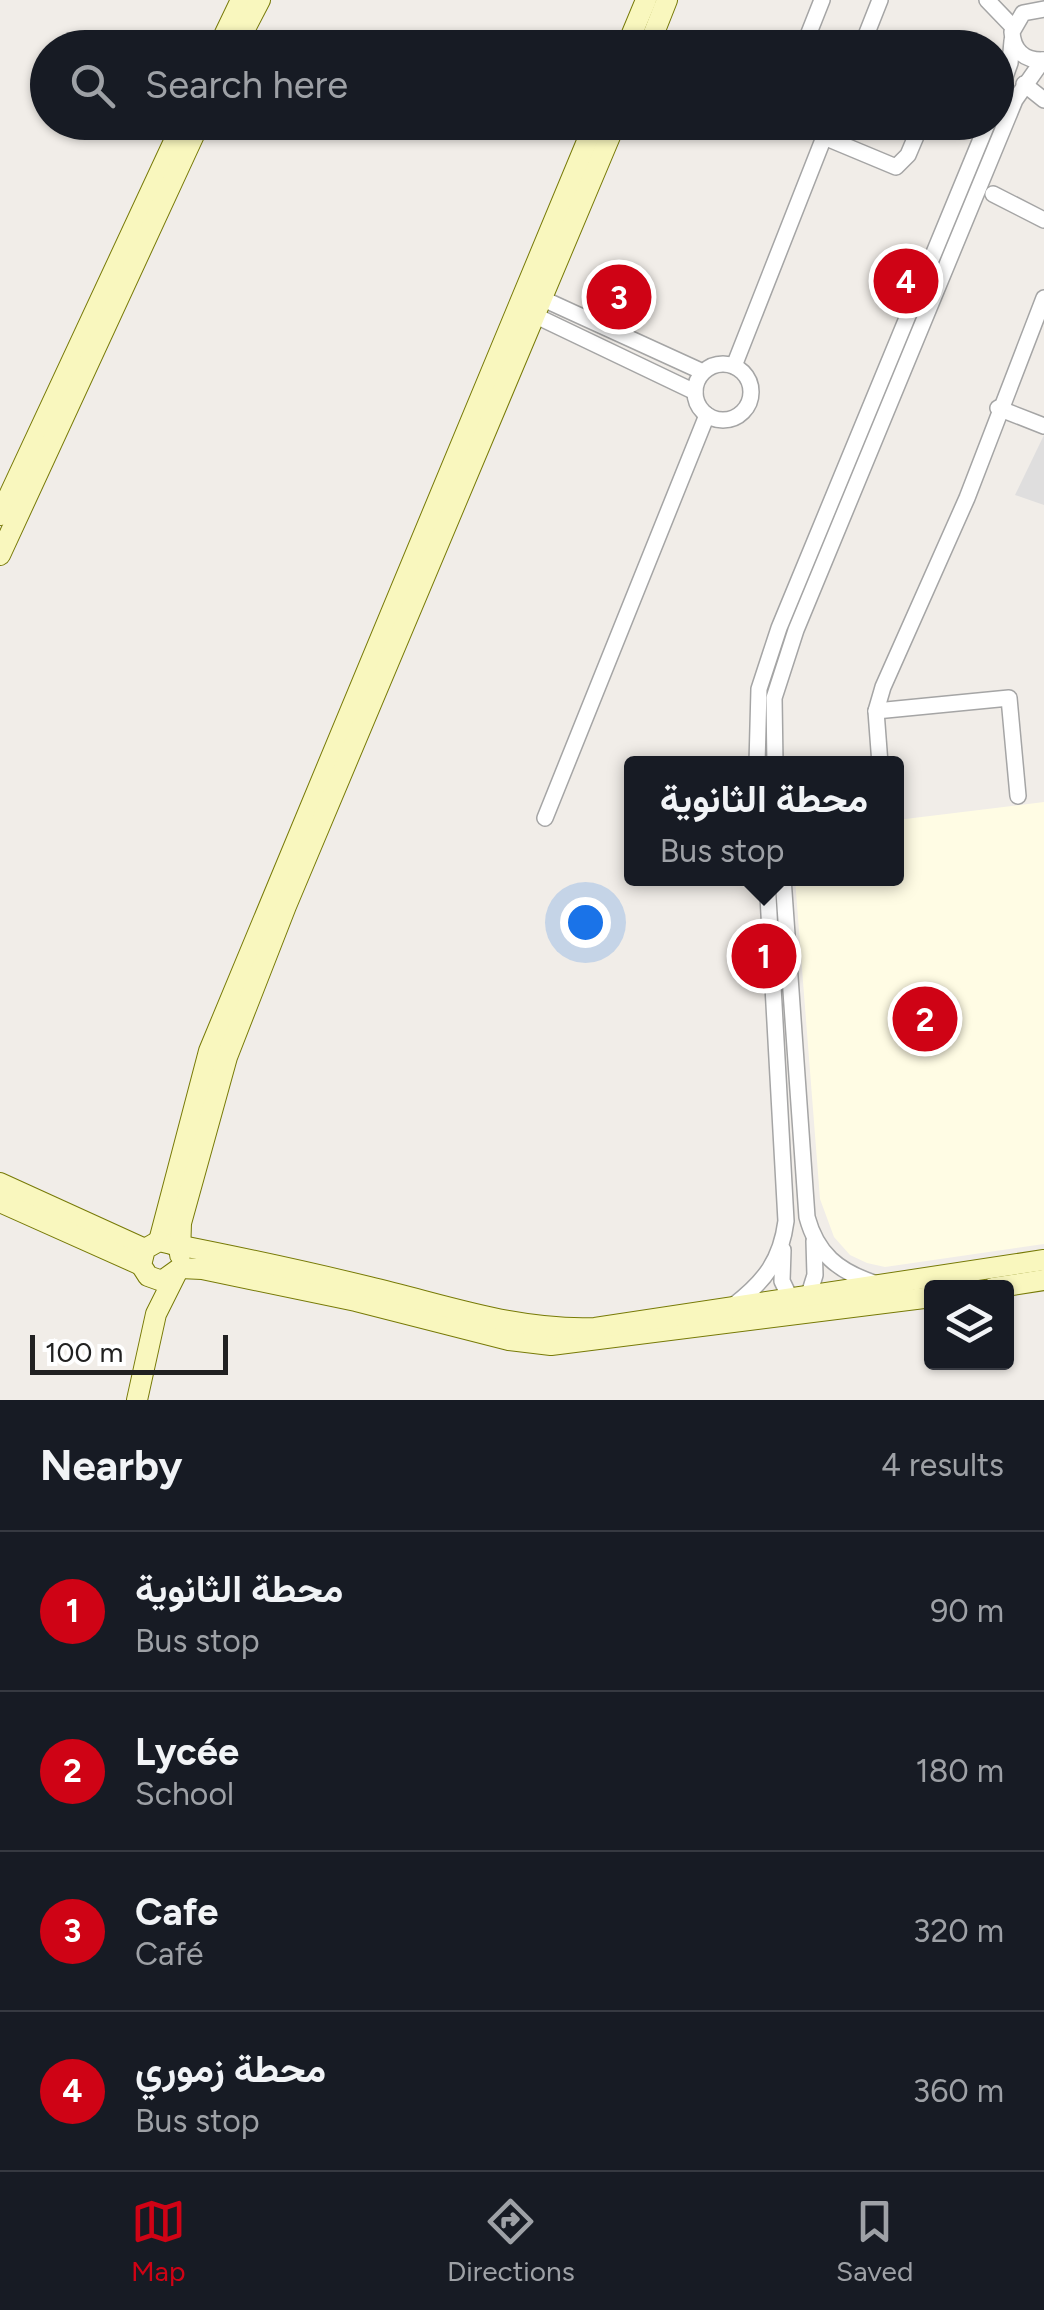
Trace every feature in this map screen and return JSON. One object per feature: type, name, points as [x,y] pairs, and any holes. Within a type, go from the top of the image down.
[{"type":"street","points":[[227,30],[241,0]]},
{"type":"street","points":[[244,30],[260,0]]},
{"type":"street","points":[[634,30],[646,0]]},
{"type":"street","points":[[656,30],[668,0]]},
{"type":"street","points":[[811,30],[822,0]]},
{"type":"street","points":[[868,30],[880,0]]},
{"type":"street","points":[[987,0],[1009,30]]},
{"type":"street","points":[[1014,30],[1023,13],[1037,6]]},
{"type":"street","points":[[1014,38],[1025,57],[1043,60],[1024,84],[1014,108]]},
{"type":"street","points":[[1024,84],[1044,100]]},
{"type":"street","points":[[0,515],[175,140]]},
{"type":"street","points":[[0,555],[192,140]]},
{"type":"street","points":[[137,1400],[209,1051],[588,140]]},
{"type":"street","points":[[156,1314],[164,1257],[227,1057],[608,140]]},
{"type":"street","points":[[734,366],[823,140]]},
{"type":"street","points":[[845,140],[896,168],[908,156],[915,140]]},
{"type":"street","points":[[757,756],[759,690],[778,628],[981,140]]},
{"type":"street","points":[[774,756],[772,724],[780,673],[1001,140]]},
{"type":"street","points":[[993,194],[1044,220]]},
{"type":"street","points":[[879,756],[876,711],[967,498],[998,408],[1044,298]]},
{"type":"street","points":[[538,307],[704,372]]},
{"type":"street","points":[[538,307],[695,392],[707,415],[545,818]]},
{"type":"street","points":[[695,392],[704,372],[718,364],[734,366],[748,379],[748,406],[734,418],[707,415]]},
{"type":"street","points":[[998,408],[1044,426]]},
{"type":"street","points":[[876,711],[1009,698],[1018,796]]},
{"type":"street","points":[[766,886],[786,1221],[782,1281],[800,1316]]},
{"type":"street","points":[[784,886],[807,1217],[814,1241],[812,1292],[800,1316]]},
{"type":"street","points":[[0,1183],[164,1257],[535,1328],[595,1328],[812,1292],[1044,1260]]},
{"type":"street","points":[[0,1202],[164,1257],[509,1340],[551,1345],[924,1298]]},
{"type":"street","points":[[734,1305],[767,1276],[783,1240]]},
{"type":"street","points":[[814,1241],[840,1270],[874,1284]]},
{"type":"street","points":[[1014,1285],[1044,1280]]},
{"type":"shaded area","points":[[1044,435],[1044,505],[1015,495]]},
{"type":"shaded area","points":[[1044,802],[1044,1244],[885,1267],[850,1255],[834,1237],[820,1199],[796,886],[904,886],[904,819]]},
{"type":"place","name":"محطة زموري","points":[[906,281]]},
{"type":"place","name":"Cafe","points":[[619,297]]},
{"type":"place","name":"محطة الثانوية","points":[[764,956]]},
{"type":"place","name":"Lycée","points":[[925,1019]]}]
